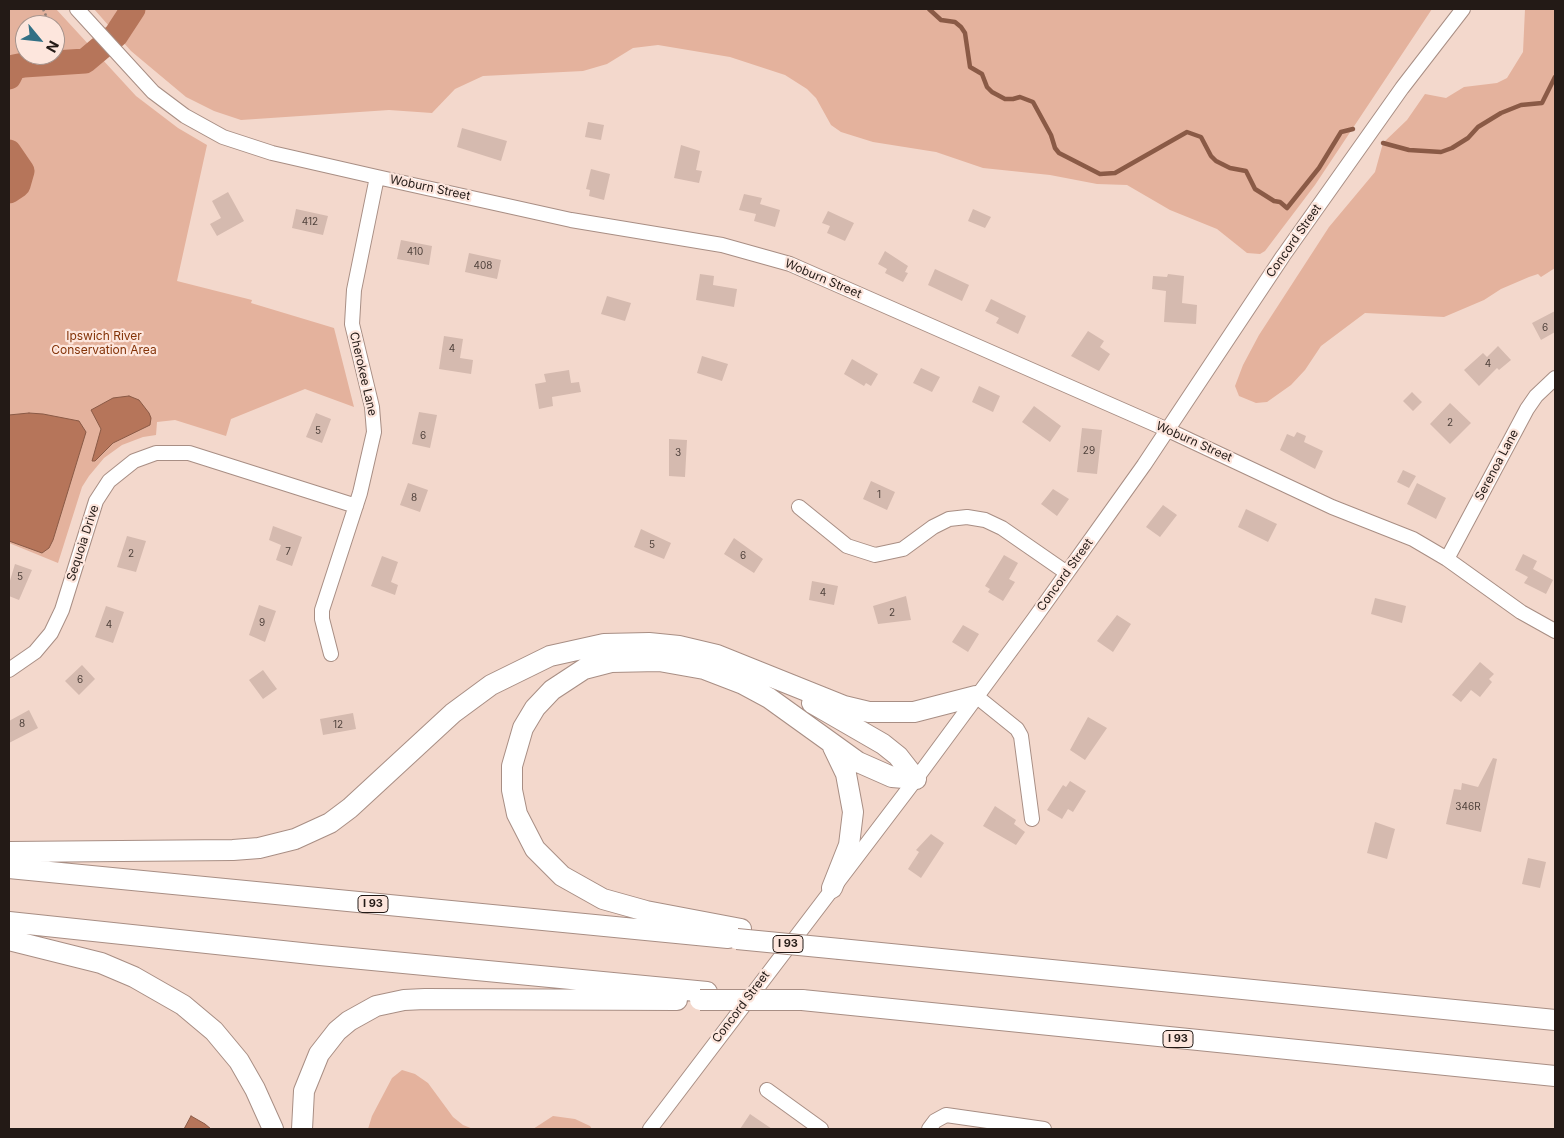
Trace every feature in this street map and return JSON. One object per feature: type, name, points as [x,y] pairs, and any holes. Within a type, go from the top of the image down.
[{"type":"highway","points":[[9,852],[233,850],[259,848],[295,839],[330,823],[350,808],[453,713],[483,690],[532,663],[586,647],[638,643],[679,646],[717,655],[844,706],[881,713],[923,711],[976,696]]},
{"type":"highway","points":[[916,779],[884,774],[858,762],[781,706],[744,684],[704,669],[645,660],[611,662],[597,665],[572,676],[543,699],[523,728],[513,758],[513,798],[526,836],[551,867],[591,894],[615,903],[646,911],[739,934],[840,949],[1555,1020]]},
{"type":"highway","points":[[766,675],[883,744],[898,756],[916,779]]},
{"type":"highway","points":[[830,743],[846,774],[853,812],[849,845],[832,888]]},
{"type":"highway","name":"I 93","points":[[9,868],[739,934]]},
{"type":"highway","name":"I 93","points":[[9,922],[703,996],[802,1000],[1555,1076]]},
{"type":"highway","points":[[9,940],[101,963],[147,983],[183,1005],[214,1031],[239,1061],[255,1088],[274,1129]]},
{"type":"highway","points":[[302,1129],[304,1091],[319,1054],[337,1031],[376,1006],[404,1000],[425,999],[703,996]]},
{"type":"street","name":"Woburn Street","points":[[77,9],[119,56],[160,97],[211,131],[252,147],[377,177],[571,220],[701,240],[766,256],[858,293],[1168,430],[1328,505],[1408,536],[1447,559],[1521,612],[1555,631]]},
{"type":"street","name":"Concord Street","points":[[650,1129],[916,779],[1067,573],[1168,430],[1283,256],[1402,88],[1463,9]]},
{"type":"street","name":"Cherokee Lane","points":[[330,654],[322,619],[322,610],[369,463],[374,432],[372,406],[352,332],[352,307],[377,177]]},
{"type":"street","name":"Serenoa Lane","points":[[1447,559],[1531,402],[1555,378]]},
{"type":"street","name":"Sequoia Drive","points":[[9,670],[35,652],[52,633],[59,618],[96,502],[109,481],[134,461],[164,452],[188,453],[356,506]]},
{"type":"street","points":[[799,508],[847,546],[875,554],[903,549],[933,527],[950,520],[967,517],[985,520],[1002,528],[1067,573]]},
{"type":"street","points":[[976,696],[1016,729],[1021,736],[1032,819]]},
{"type":"street","points":[[767,1090],[821,1129]]},
{"type":"street","points":[[929,1129],[935,1121],[946,1115],[964,1123],[1044,1129]]},
{"type":"green space","name":"Ipswich River Conservation Area","points":[[9,9],[56,9],[62,15],[15,15],[15,65],[65,65],[65,19],[136,96],[178,128],[207,145],[177,281],[252,300],[251,303],[334,328],[354,407],[305,389],[231,419],[226,436],[175,420],[157,422],[156,435],[143,437],[122,445],[104,458],[89,476],[82,487],[58,563],[9,543]]},
{"type":"green space","points":[[94,9],[1432,9],[1315,185],[1265,251],[1260,254],[1247,253],[1217,229],[1170,210],[1127,185],[1097,184],[1050,175],[983,168],[936,152],[873,142],[841,132],[831,125],[816,98],[807,89],[785,75],[730,57],[658,45],[633,48],[607,64],[583,71],[483,76],[455,89],[432,113],[389,110],[241,120],[214,111],[186,97],[131,51]]},
{"type":"green space","points":[[1525,9],[1555,9],[1555,268],[1541,277],[1538,274],[1501,289],[1484,300],[1444,317],[1365,313],[1321,346],[1305,370],[1291,385],[1267,402],[1256,403],[1239,396],[1235,386],[1243,365],[1259,335],[1329,227],[1375,172],[1383,143],[1407,120],[1425,94],[1446,98],[1464,87],[1497,83],[1507,78],[1523,52]]},
{"type":"green space","points":[[402,1070],[415,1074],[428,1083],[453,1117],[463,1125],[473,1129],[368,1129],[372,1116],[392,1078]]},
{"type":"green space","points":[[553,1116],[575,1119],[590,1126],[592,1129],[533,1129]]},
{"type":"shaded area","points":[[129,396],[139,400],[149,413],[151,418],[150,425],[113,443],[95,461],[92,461],[101,429],[91,410],[113,398]]},
{"type":"shaded area","points":[[29,413],[79,421],[86,432],[53,540],[49,548],[42,553],[9,541],[9,415]]},
{"type":"shaded area","points":[[191,1116],[205,1124],[211,1129],[184,1129]]},
{"type":"building","points":[[588,122],[604,125],[601,140],[585,137]]},
{"type":"building","points":[[462,128],[507,141],[501,161],[457,147]]},
{"type":"building","points":[[681,145],[700,151],[696,170],[702,171],[699,183],[674,178]]},
{"type":"building","points":[[591,169],[610,174],[604,200],[589,196],[590,190],[586,189]]},
{"type":"building","points":[[228,192],[244,221],[217,236],[210,224],[221,218],[212,201]]},
{"type":"building","points":[[744,194],[762,198],[760,204],[780,210],[775,227],[754,221],[756,214],[739,210]]},
{"type":"building","points":[[296,209],[328,216],[323,235],[292,228]]},
{"type":"building","points":[[973,209],[991,217],[985,228],[968,221]]},
{"type":"building","points":[[828,211],[854,223],[845,241],[827,233],[830,226],[822,223]]},
{"type":"building","points":[[401,240],[432,246],[429,265],[397,259]]},
{"type":"building","points":[[885,251],[908,266],[905,272],[908,273],[903,282],[885,273],[887,269],[878,264]]},
{"type":"building","points":[[469,253],[501,260],[497,279],[465,272]]},
{"type":"building","points":[[935,269],[969,285],[962,301],[928,285]]},
{"type":"building","points":[[700,274],[714,276],[713,285],[737,289],[734,307],[696,300]]},
{"type":"building","points":[[1168,274],[1184,276],[1182,303],[1197,305],[1196,324],[1164,322],[1166,291],[1152,289],[1153,276],[1167,277]]},
{"type":"building","points":[[607,296],[631,303],[625,321],[601,314]]},
{"type":"building","points":[[991,299],[1026,316],[1018,334],[996,323],[999,318],[985,311]]},
{"type":"building","points":[[1555,311],[1555,332],[1541,340],[1532,323]]},
{"type":"building","points":[[1088,331],[1104,341],[1100,347],[1110,354],[1099,371],[1071,356]]},
{"type":"building","points":[[444,336],[463,339],[460,358],[473,360],[471,374],[439,369]]},
{"type":"building","points":[[1498,346],[1511,360],[1499,370],[1497,368],[1479,386],[1464,370],[1483,353],[1487,357]]},
{"type":"building","points":[[702,356],[728,364],[722,381],[697,373]]},
{"type":"building","points":[[852,359],[878,374],[871,386],[866,383],[864,386],[844,374]]},
{"type":"building","points":[[921,368],[940,377],[932,392],[913,383]]},
{"type":"building","points":[[569,370],[571,383],[579,382],[581,392],[552,397],[553,406],[539,409],[535,384],[546,382],[544,374]]},
{"type":"building","points":[[979,386],[1000,396],[993,412],[972,402]]},
{"type":"building","points":[[1412,392],[1422,402],[1413,411],[1403,401]]},
{"type":"building","points":[[1450,403],[1471,423],[1450,444],[1430,424]]},
{"type":"building","points":[[1034,406],[1061,426],[1050,442],[1022,422]]},
{"type":"building","points":[[419,412],[437,415],[430,448],[412,444]]},
{"type":"building","points":[[316,413],[331,419],[322,443],[306,437]]},
{"type":"building","points":[[1082,428],[1102,430],[1097,474],[1077,472]]},
{"type":"building","points":[[1297,432],[1306,436],[1304,442],[1323,451],[1315,469],[1280,450],[1287,434],[1294,437]]},
{"type":"building","points":[[669,439],[687,440],[685,477],[669,476]]},
{"type":"building","points":[[1403,470],[1416,476],[1409,488],[1397,482]]},
{"type":"building","points":[[871,481],[895,492],[887,510],[863,499]]},
{"type":"building","points":[[408,483],[428,490],[420,512],[400,505]]},
{"type":"building","points":[[1417,483],[1446,498],[1436,519],[1407,504]]},
{"type":"building","points":[[1053,489],[1069,499],[1057,516],[1041,504]]},
{"type":"building","points":[[1163,505],[1177,515],[1160,537],[1146,527]]},
{"type":"building","points":[[1246,509],[1277,524],[1268,542],[1238,527]]},
{"type":"building","points":[[273,526],[302,537],[292,566],[276,560],[281,545],[269,540]]},
{"type":"building","points":[[641,529],[671,543],[664,559],[634,547]]},
{"type":"building","points":[[127,536],[146,541],[136,572],[117,567]]},
{"type":"building","points":[[734,538],[763,559],[754,573],[724,554]]},
{"type":"building","points":[[1523,554],[1537,561],[1533,569],[1553,580],[1546,594],[1524,583],[1528,577],[1515,570]]},
{"type":"building","points":[[1004,555],[1018,563],[1009,579],[1015,582],[1003,601],[988,592],[990,589],[985,586]]},
{"type":"building","points":[[382,556],[398,562],[391,582],[398,585],[395,595],[371,586]]},
{"type":"building","points":[[15,564],[32,570],[19,600],[9,596],[9,584]]},
{"type":"building","points":[[812,581],[838,586],[834,605],[809,600]]},
{"type":"building","points":[[906,596],[911,620],[878,624],[873,606]]},
{"type":"building","points":[[1375,598],[1406,606],[1402,623],[1371,614]]},
{"type":"building","points":[[259,605],[276,611],[265,642],[249,635]]},
{"type":"building","points":[[106,606],[124,612],[113,643],[95,637]]},
{"type":"building","points":[[1117,615],[1131,624],[1113,652],[1097,641]]},
{"type":"building","points":[[963,625],[979,634],[968,652],[952,642]]},
{"type":"building","points":[[1480,662],[1494,674],[1489,679],[1492,682],[1480,697],[1471,690],[1461,702],[1452,695]]},
{"type":"building","points":[[82,665],[95,679],[79,695],[65,681]]},
{"type":"building","points":[[263,670],[277,689],[263,699],[249,680]]},
{"type":"building","points":[[29,710],[38,728],[9,743],[9,721]]},
{"type":"building","points":[[353,713],[356,729],[323,735],[320,719]]},
{"type":"building","points":[[1088,717],[1107,728],[1085,760],[1070,750]]},
{"type":"building","points":[[1493,758],[1497,759],[1481,832],[1446,824],[1454,789],[1461,790],[1462,783],[1478,787]]},
{"type":"building","points":[[1070,781],[1086,791],[1073,812],[1068,809],[1062,819],[1047,810],[1063,785],[1066,787]]},
{"type":"building","points":[[995,806],[1016,820],[1014,824],[1025,832],[1016,845],[983,826]]},
{"type":"building","points":[[1375,822],[1395,829],[1387,859],[1367,853]]},
{"type":"building","points":[[931,834],[944,843],[921,878],[908,869],[919,852],[916,850]]},
{"type":"building","points":[[1528,858],[1546,862],[1540,888],[1522,884]]},
{"type":"building","points":[[750,1114],[772,1129],[740,1129]]},
{"type":"waterway","points":[[9,77],[14,67],[85,61],[116,35],[133,9]]},
{"type":"waterway","points":[[929,9],[941,20],[955,22],[961,27],[965,33],[970,67],[982,74],[987,87],[992,92],[1005,99],[1020,97],[1033,102],[1059,153],[1100,174],[1115,173],[1187,132],[1201,137],[1211,156],[1216,161],[1230,168],[1246,171],[1255,189],[1274,201],[1280,202],[1287,208],[1319,168],[1341,132],[1353,129]]},
{"type":"waterway","points":[[1383,143],[1409,150],[1441,152],[1452,148],[1468,138],[1478,127],[1501,113],[1521,105],[1542,103],[1555,77]]},
{"type":"waterway","points":[[9,152],[22,171],[18,185],[9,191]]}]
